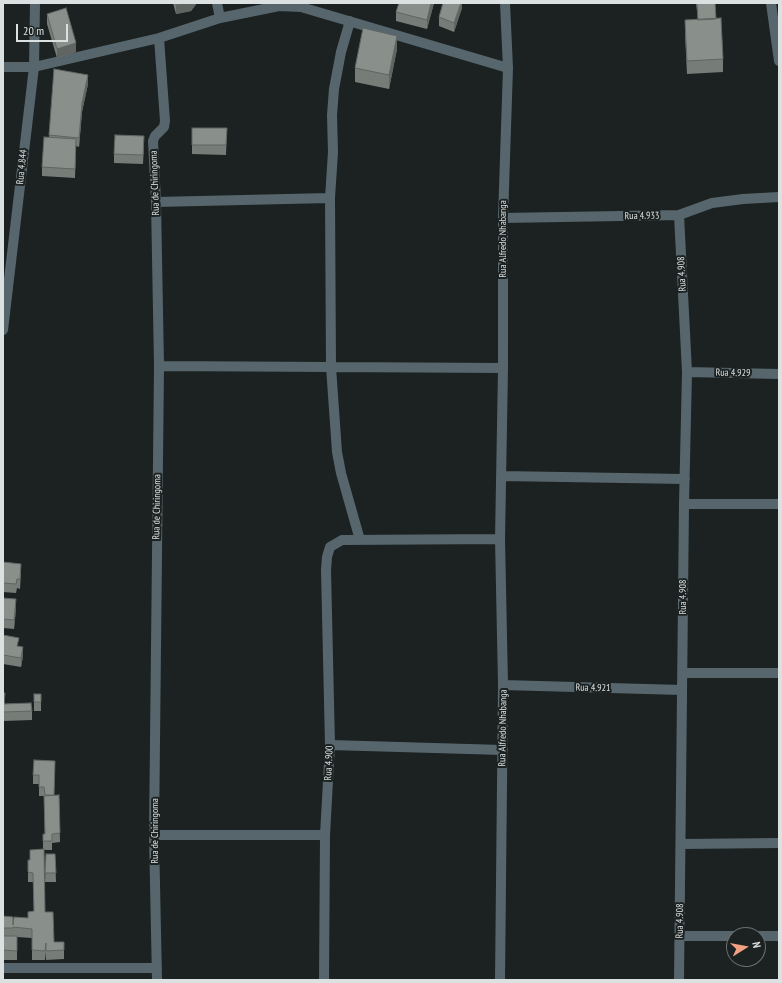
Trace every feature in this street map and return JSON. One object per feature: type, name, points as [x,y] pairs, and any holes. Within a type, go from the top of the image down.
[{"type":"street","name":"Rua 4.844","points":[[3,330],[6,276],[34,67],[36,3]]},
{"type":"street","points":[[217,3],[220,18]]},
{"type":"street","name":"Rua Alfredo Nhabanga","points":[[500,980],[503,685],[500,539],[503,368],[503,218],[508,68],[506,3]]},
{"type":"street","points":[[771,3],[779,61]]},
{"type":"street","points":[[3,67],[34,67],[159,38],[220,18],[279,6],[301,7],[508,68]]},
{"type":"street","points":[[350,21],[340,52],[334,89],[332,115],[333,152],[330,198],[331,368],[337,452],[341,473],[360,540],[500,539]]},
{"type":"street","name":"Rua de Chiringoma","points":[[157,980],[154,835],[159,366],[156,202],[153,141],[154,136],[164,127],[165,121],[159,38]]},
{"type":"street","name":"Rua 4.933","points":[[503,218],[679,215],[712,203],[743,199],[779,197]]},
{"type":"street","points":[[156,202],[330,198]]},
{"type":"street","name":"Rua 4.908","points":[[679,215],[687,372],[684,504],[679,980]]},
{"type":"street","points":[[159,366],[503,368]]},
{"type":"street","name":"Rua 4.929","points":[[687,372],[779,374]]},
{"type":"street","points":[[501,476],[685,479]]},
{"type":"street","points":[[684,504],[779,504]]},
{"type":"street","name":"Rua 4.900","points":[[324,980],[325,835],[330,746],[326,570],[330,547],[342,540],[360,540]]},
{"type":"street","points":[[683,673],[779,673]]},
{"type":"street","name":"Rua 4.921","points":[[503,685],[682,690]]},
{"type":"street","points":[[330,746],[503,750]]},
{"type":"street","points":[[154,835],[325,835]]},
{"type":"street","points":[[681,844],[779,843]]},
{"type":"street","points":[[680,936],[726,936]]},
{"type":"street","points":[[766,936],[779,936]]},
{"type":"street","points":[[3,968],[157,968]]},
{"type":"building","points":[[399,3],[431,3],[427,20],[396,12]]},
{"type":"building","points":[[443,3],[461,3],[454,23],[439,17]]},
{"type":"building","points":[[697,3],[715,3],[716,19],[698,20]]},
{"type":"building","points":[[66,8],[76,43],[57,49],[47,14]]},
{"type":"building","points":[[721,18],[723,59],[687,61],[685,20]]},
{"type":"building","points":[[363,28],[397,36],[389,75],[355,68]]},
{"type":"building","points":[[54,69],[88,75],[82,103],[79,138],[49,135]]},
{"type":"building","points":[[192,128],[227,128],[226,145],[192,145]]},
{"type":"building","points":[[115,135],[144,136],[143,155],[114,154]]},
{"type":"building","points":[[44,137],[76,139],[75,169],[42,167]]},
{"type":"building","points":[[3,562],[21,564],[20,579],[17,579],[16,584],[3,583]]},
{"type":"building","points":[[3,598],[16,599],[14,620],[3,619]]},
{"type":"building","points":[[3,635],[19,638],[17,646],[23,647],[21,658],[3,655]]},
{"type":"building","points":[[3,693],[5,693],[4,702],[3,702]]},
{"type":"building","points":[[34,694],[41,694],[41,702],[34,702]]},
{"type":"building","points":[[31,703],[32,711],[3,712],[3,704]]},
{"type":"building","points":[[34,760],[55,761],[54,795],[45,795],[44,787],[39,787],[39,775],[33,775]]},
{"type":"building","points":[[59,795],[60,833],[52,834],[52,841],[43,841],[43,834],[45,834],[44,796]]},
{"type":"building","points":[[44,849],[45,912],[53,912],[54,942],[64,942],[64,950],[46,951],[46,943],[45,951],[32,950],[32,929],[13,927],[3,928],[3,916],[13,917],[13,925],[14,917],[28,918],[28,912],[34,911],[33,873],[28,872],[28,860],[30,860],[30,850]]},
{"type":"building","points":[[46,854],[55,854],[56,873],[45,873]]},
{"type":"building","points":[[3,936],[17,936],[17,951],[3,950]]}]
